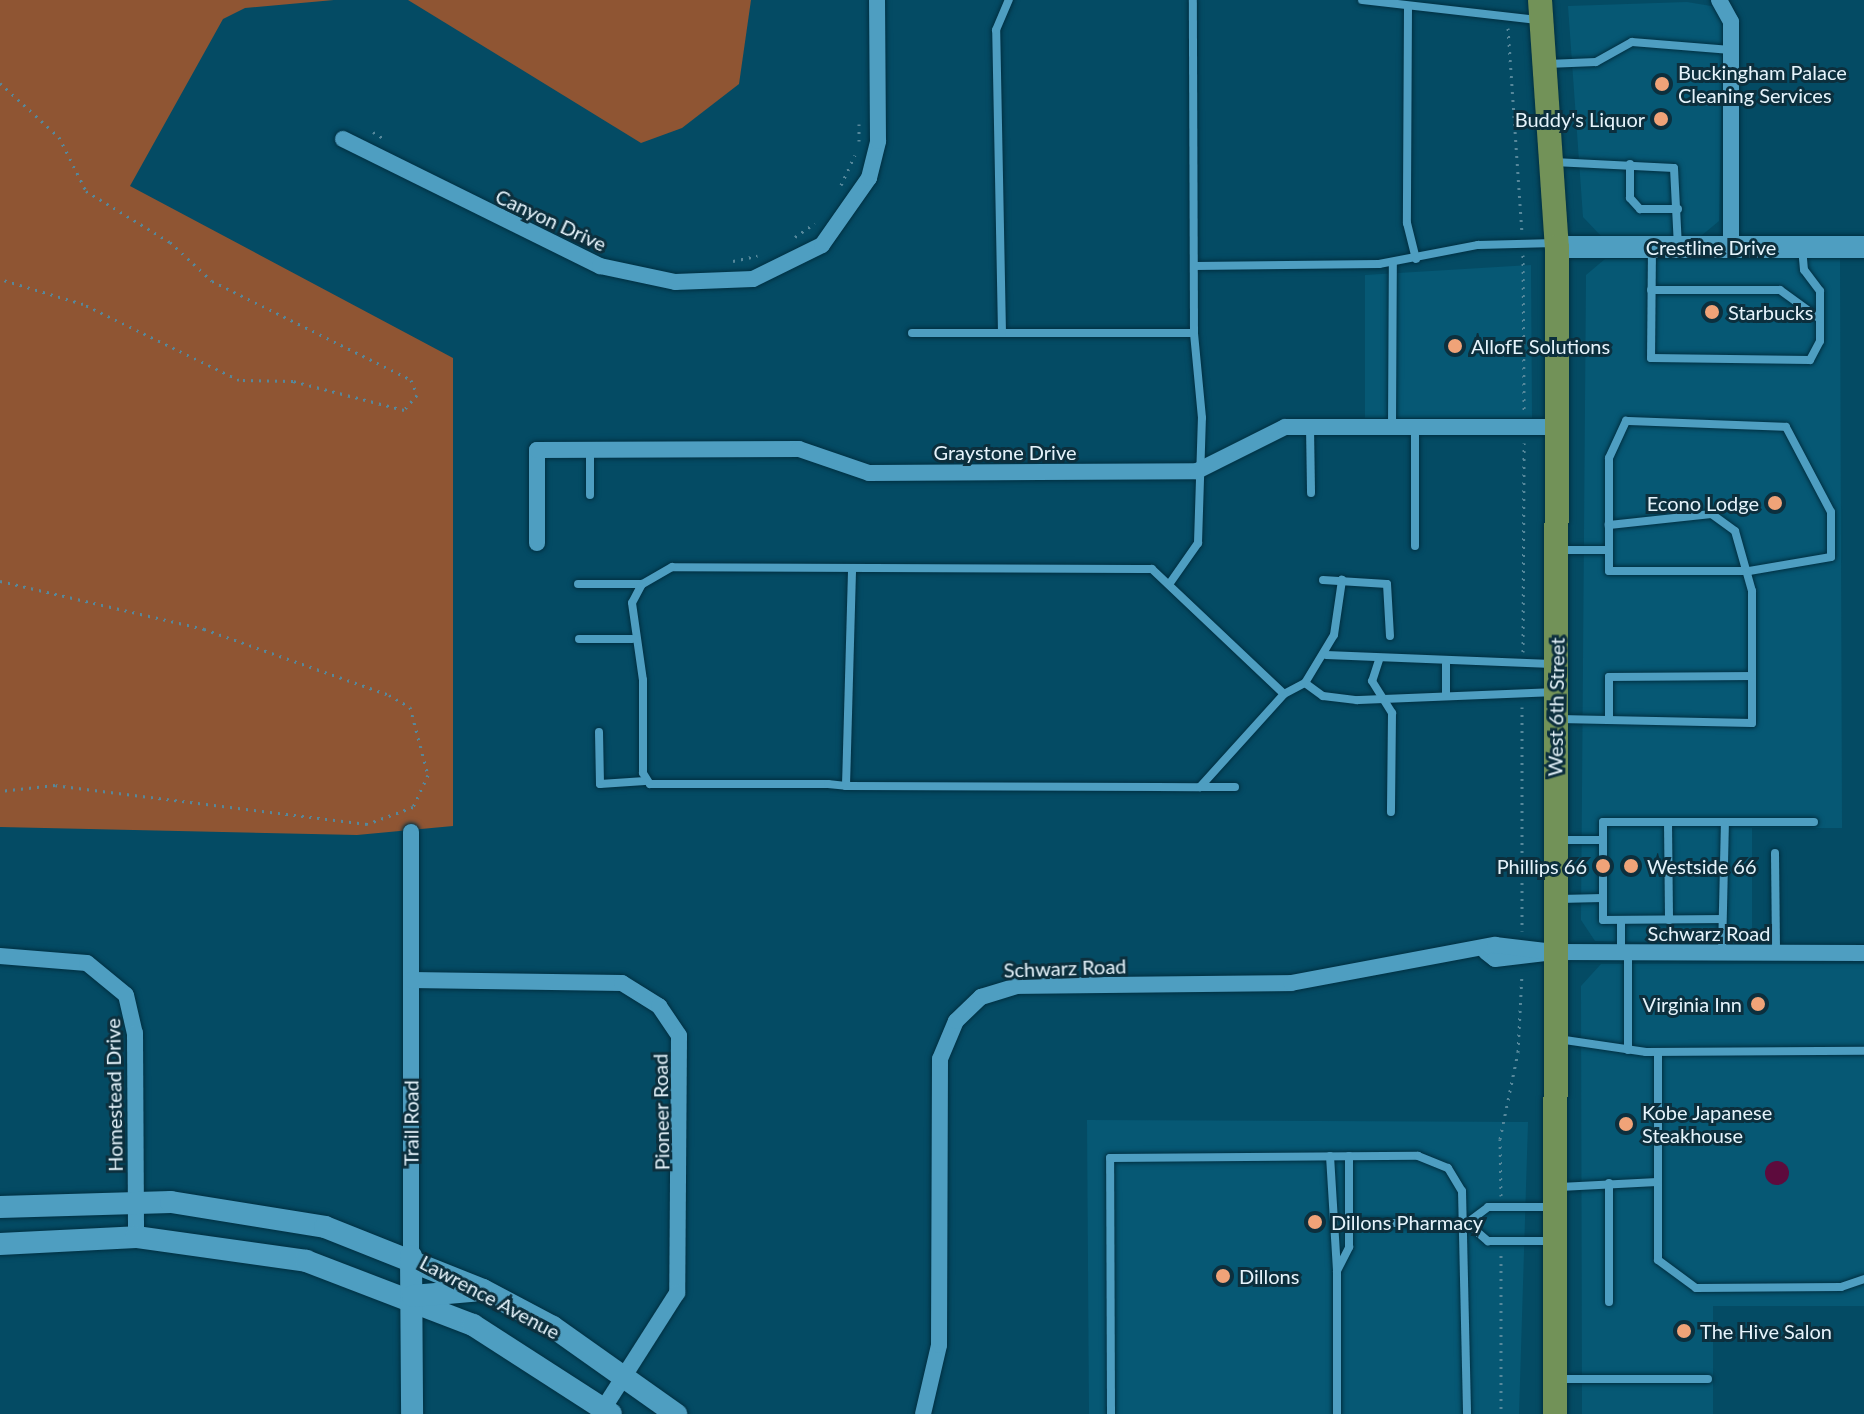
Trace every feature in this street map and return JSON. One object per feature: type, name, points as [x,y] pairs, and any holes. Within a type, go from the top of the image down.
[{"type":"main road","name":"West 6th Street","points":[[1541,10],[1554,162],[1559,427],[1554,840],[1555,1414]]},
{"type":"street","name":"Canyon Drive","points":[[343,139],[600,266],[675,282],[753,279],[822,245],[869,178],[878,141],[877,0]]},
{"type":"street","points":[[1723,1],[1731,50],[1731,247]]},
{"type":"street","name":"Crestline Drive","points":[[1557,245],[1864,247]]},
{"type":"street","name":"Graystone Drive","points":[[537,543],[537,450],[799,449],[869,473],[1197,471],[1271,430],[1310,427],[1559,427]]},
{"type":"street","name":"Trail Road","points":[[411,832],[412,1414]]},
{"type":"street","name":"Schwarz Road","points":[[923,1414],[939,1345],[940,1059],[967,1008],[1017,986],[1260,986],[1396,959],[1486,952],[1495,959],[1554,952],[1864,953]]},
{"type":"street","name":"Homestead Drive","points":[[0,956],[87,963],[126,995],[135,1033],[136,1237]]},
{"type":"street","name":"Pioneer Road","points":[[411,980],[604,979],[645,994],[670,1018],[682,1055],[682,1267],[669,1313],[607,1411]]},
{"type":"street","name":"Lawrence Avenue","points":[[0,1207],[136,1201],[280,1217],[411,1256],[483,1290],[626,1379],[676,1414]]},
{"type":"street","name":"Lawrence Avenue","points":[[0,1244],[136,1237],[306,1261],[411,1296],[523,1353],[607,1411]]},
{"type":"street","points":[[411,1296],[483,1290]]},
{"type":"lane","points":[[1002,333],[996,30],[1009,0]]},
{"type":"lane","points":[[1170,583],[1198,543],[1197,471],[1202,418],[1194,333],[1193,0]]},
{"type":"lane","points":[[1362,0],[1507,19],[1541,10]]},
{"type":"lane","points":[[1408,7],[1407,223],[1416,259]]},
{"type":"lane","points":[[1546,64],[1596,62],[1632,42],[1731,50]]},
{"type":"lane","points":[[1554,162],[1674,168],[1678,247]]},
{"type":"lane","points":[[1630,164],[1630,198],[1640,209],[1678,209]]},
{"type":"lane","points":[[1194,266],[1393,262],[1522,243],[1557,245]]},
{"type":"lane","points":[[1652,247],[1651,358],[1810,360],[1820,320],[1820,291],[1804,270],[1802,247]]},
{"type":"lane","points":[[1392,427],[1393,262]]},
{"type":"lane","points":[[1651,290],[1780,290],[1820,320]]},
{"type":"lane","points":[[912,333],[1194,333]]},
{"type":"lane","points":[[1626,421],[1776,422],[1831,512],[1831,557],[1749,571],[1609,571],[1609,550],[1611,444],[1626,421]]},
{"type":"lane","points":[[1310,427],[1311,493]]},
{"type":"lane","points":[[1415,427],[1415,546]]},
{"type":"lane","points":[[590,450],[590,495]]},
{"type":"lane","points":[[1556,719],[1752,723],[1749,571],[1735,531],[1712,514],[1609,525]]},
{"type":"lane","points":[[1559,550],[1609,550]]},
{"type":"lane","points":[[578,584],[642,584],[672,567],[852,570],[1135,567],[1170,583],[1284,694]]},
{"type":"lane","points":[[846,786],[852,570]]},
{"type":"lane","points":[[1323,580],[1387,584],[1390,636]]},
{"type":"lane","points":[[1200,787],[1284,694],[1305,683],[1326,655],[1342,580]]},
{"type":"lane","points":[[642,584],[632,603],[632,639],[643,680],[645,781]]},
{"type":"lane","points":[[579,639],[632,639]]},
{"type":"lane","points":[[1326,655],[1446,664],[1557,664]]},
{"type":"lane","points":[[1379,660],[1372,681],[1392,713],[1391,812]]},
{"type":"lane","points":[[1446,664],[1446,694]]},
{"type":"lane","points":[[1609,719],[1609,677],[1752,676]]},
{"type":"lane","points":[[1305,683],[1323,696],[1382,700],[1446,694],[1556,692]]},
{"type":"lane","points":[[599,732],[600,784],[645,781],[846,786],[1235,787]]},
{"type":"lane","points":[[1722,919],[1603,920],[1603,822],[1814,822]]},
{"type":"lane","points":[[1668,822],[1669,920]]},
{"type":"lane","points":[[1722,953],[1725,822]]},
{"type":"lane","points":[[1554,840],[1603,840]]},
{"type":"lane","points":[[1775,853],[1776,953]]},
{"type":"lane","points":[[1554,899],[1603,898]]},
{"type":"lane","points":[[1621,920],[1628,1050]]},
{"type":"lane","points":[[1554,1038],[1658,1053],[1864,1051]]},
{"type":"lane","points":[[1658,1053],[1658,1260],[1696,1288],[1841,1287],[1864,1279]]},
{"type":"lane","points":[[1330,1156],[1337,1271],[1337,1414]]},
{"type":"lane","points":[[1111,1414],[1110,1158],[1330,1156],[1418,1156],[1448,1168],[1458,1177],[1467,1223],[1467,1414]]},
{"type":"lane","points":[[1337,1271],[1349,1247],[1349,1156]]},
{"type":"lane","points":[[1349,1223],[1467,1223],[1488,1207],[1554,1197],[1609,1183],[1658,1182]]},
{"type":"lane","points":[[1609,1183],[1609,1302]]},
{"type":"lane","points":[[1467,1223],[1488,1241],[1554,1241]]},
{"type":"lane","points":[[1555,1379],[1708,1379]]},
{"type":"path","points":[[1507,19],[1522,243],[1523,664]]},
{"type":"path","points":[[0,83],[59,137],[86,191],[170,242],[212,281],[411,380],[417,395],[404,410],[293,381],[239,380],[83,304],[0,279]]},
{"type":"path","points":[[834,200],[859,148],[859,117]]},
{"type":"path","points":[[373,132],[386,140]]},
{"type":"path","points":[[786,244],[828,213]]},
{"type":"path","points":[[731,262],[761,255]]},
{"type":"path","points":[[0,581],[204,629],[389,695],[410,707],[428,775],[413,807],[367,824],[55,785],[0,791]]},
{"type":"path","points":[[1522,693],[1522,931]]},
{"type":"shaded area","points":[[0,0],[334,0],[245,8],[223,19],[130,186],[453,358],[453,826],[357,835],[0,827]]},
{"type":"shaded area","points":[[408,0],[751,0],[739,84],[682,128],[641,143]]},
{"type":"shaded area","points":[[1687,2],[1717,7],[1723,19],[1719,221],[1701,236],[1601,236],[1583,217],[1568,6]]},
{"type":"shaded area","points":[[1840,257],[1842,828],[1752,828],[1752,944],[1595,941],[1581,920],[1586,275],[1605,259]]},
{"type":"shaded area","points":[[1531,265],[1532,418],[1365,418],[1365,275]]},
{"type":"shaded area","points":[[1601,964],[1864,964],[1864,1306],[1713,1306],[1713,1414],[1582,1414],[1581,986]]},
{"type":"shaded area","points":[[1087,1120],[1528,1122],[1519,1414],[1089,1414]]},
{"type":"shaded area","points":[[1777,1161],[1786,1164],[1789,1173],[1786,1182],[1777,1185],[1768,1182],[1765,1173],[1768,1164]]},
{"type":"place","name":"Buckingham Palace Cleaning Services","points":[[1662,84]]},
{"type":"place","name":"Buddy's Liquor","points":[[1661,119]]},
{"type":"place","name":"Starbucks","points":[[1712,312]]},
{"type":"place","name":"AllofE Solutions","points":[[1455,346]]},
{"type":"place","name":"Econo Lodge","points":[[1775,503]]},
{"type":"place","name":"Phillips 66","points":[[1603,866]]},
{"type":"place","name":"Westside 66","points":[[1631,866]]},
{"type":"place","name":"Virginia Inn","points":[[1758,1004]]},
{"type":"place","name":"Kobe Japanese Steakhouse","points":[[1626,1124]]},
{"type":"place","name":"Dillons Pharmacy","points":[[1315,1222]]},
{"type":"place","name":"Dillons","points":[[1223,1276]]},
{"type":"place","name":"The Hive Salon","points":[[1684,1331]]}]
